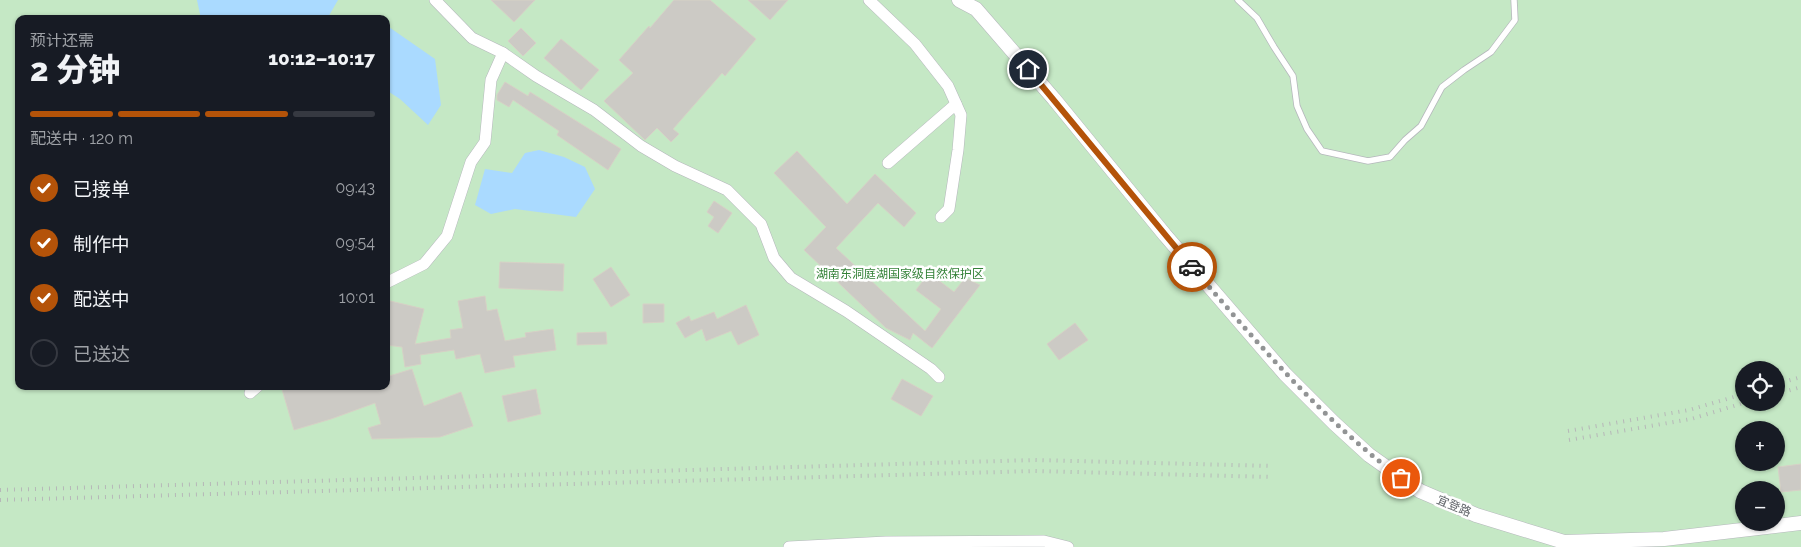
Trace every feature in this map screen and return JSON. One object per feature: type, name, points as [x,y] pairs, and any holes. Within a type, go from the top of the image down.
[{"type":"street","points":[[435,0],[472,38],[503,53],[536,76],[594,110],[641,146],[675,166],[727,190],[761,224],[774,258],[791,278],[854,317],[931,369],[939,377]]},
{"type":"street","points":[[869,0],[915,44],[948,86],[960,115],[958,150],[949,209],[941,217]]},
{"type":"street","name":"宜登路","points":[[959,0],[976,9],[1054,99],[1165,235],[1285,374],[1334,424],[1370,454],[1420,490],[1476,515],[1564,542],[1664,539],[1801,523]]},
{"type":"street","points":[[390,280],[424,264],[447,236],[471,162],[485,142],[491,80],[503,53]]},
{"type":"street","points":[[888,163],[956,104]]},
{"type":"street","points":[[789,547],[886,542],[1044,541],[1068,547]]},
{"type":"lane","points":[[1238,0],[1257,18],[1293,76],[1297,106],[1307,129],[1322,151],[1368,161],[1390,157],[1421,126],[1442,87],[1491,52],[1515,20],[1514,0]]},
{"type":"green space","name":"湖南东洞庭湖国家级自然保护区","points":[[0,0],[1801,0],[1801,547],[0,547]]},
{"type":"water","points":[[197,0],[338,0],[329,15],[200,15]]},
{"type":"water","points":[[390,28],[435,59],[441,105],[428,125],[400,99],[390,93]]},
{"type":"water","points":[[539,150],[564,157],[585,167],[595,189],[576,217],[515,209],[491,214],[475,205],[485,169],[512,173],[525,153]]},
{"type":"building","points":[[491,0],[535,0],[514,22]]},
{"type":"building","points":[[674,0],[710,0],[756,39],[725,76],[722,73],[673,129],[679,134],[671,142],[657,128],[645,140],[604,101],[633,73],[619,60]]},
{"type":"building","points":[[748,0],[788,0],[770,20]]},
{"type":"building","points":[[521,28],[536,43],[523,56],[508,41]]},
{"type":"building","points":[[561,39],[599,70],[581,90],[544,58]]},
{"type":"building","points":[[505,82],[528,96],[530,92],[621,149],[608,170],[557,135],[559,131],[513,100],[509,107],[497,100],[497,95]]},
{"type":"building","points":[[797,151],[847,204],[875,174],[916,213],[904,227],[878,203],[836,248],[925,331],[941,309],[916,290],[929,273],[954,292],[965,278],[980,285],[932,348],[913,333],[910,340],[886,328],[804,250],[826,227],[774,173]]},
{"type":"building","points":[[714,201],[732,213],[718,233],[708,226],[714,217],[707,212]]},
{"type":"building","points":[[500,262],[564,264],[563,291],[499,288]]},
{"type":"building","points":[[611,267],[630,295],[611,307],[593,279]]},
{"type":"building","points":[[485,296],[487,311],[497,309],[505,341],[526,337],[525,333],[553,329],[556,350],[513,356],[515,367],[485,373],[480,354],[456,359],[454,350],[420,355],[421,364],[405,367],[402,347],[390,346],[390,301],[424,309],[415,344],[451,338],[450,330],[463,328],[458,301]]},
{"type":"building","points":[[643,304],[664,304],[664,322],[643,323]]},
{"type":"building","points":[[746,305],[759,335],[738,345],[731,331],[706,341],[702,329],[685,338],[676,323],[689,316],[691,321],[714,312],[717,319]]},
{"type":"building","points":[[1075,323],[1088,340],[1059,360],[1047,344]]},
{"type":"building","points":[[606,332],[607,344],[577,345],[577,333]]},
{"type":"building","points":[[412,369],[424,406],[461,392],[473,426],[440,437],[372,439],[368,428],[381,424],[375,403],[294,430],[282,390],[390,390],[390,376]]},
{"type":"building","points":[[902,379],[933,396],[921,416],[891,399]]},
{"type":"building","points":[[536,389],[541,414],[508,422],[502,396]]},
{"type":"building","points":[[1801,464],[1801,490],[1785,492],[1785,481],[1780,481],[1778,471],[1785,471],[1785,466]]},
{"type":"railway","points":[[1785,381],[1801,377]]},
{"type":"railway","points":[[1785,391],[1801,387]]},
{"type":"railway","points":[[1568,431],[1689,410],[1735,397]]},
{"type":"railway","points":[[1569,440],[1691,419],[1735,406]]},
{"type":"railway","points":[[0,490],[1035,460],[1273,466]]},
{"type":"railway","points":[[0,500],[1035,471],[1273,477]]},
{"type":"way so far","points":[[1192,267],[1285,374],[1334,424],[1401,478]]},
{"type":"route","points":[[1028,69],[1192,267]]}]
